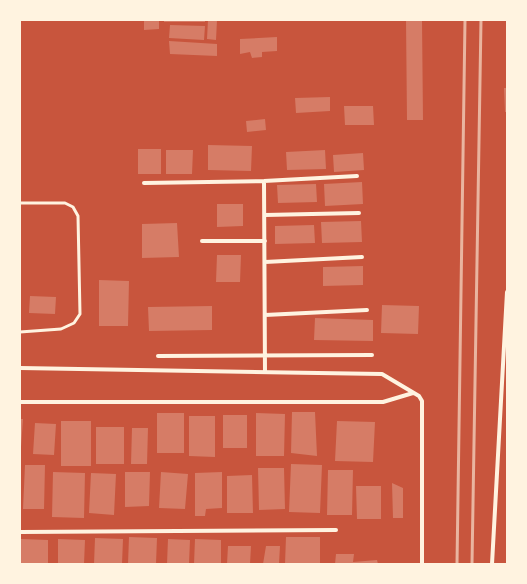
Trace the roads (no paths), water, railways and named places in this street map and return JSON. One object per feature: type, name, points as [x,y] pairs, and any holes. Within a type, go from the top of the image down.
[{"type":"street","points":[[144,183],[264,181],[357,176]]},
{"type":"street","points":[[264,181],[265,372]]},
{"type":"street","points":[[265,215],[359,213]]},
{"type":"street","points":[[202,241],[265,241]]},
{"type":"street","points":[[265,262],[362,257]]},
{"type":"street","points":[[492,564],[507,292]]},
{"type":"street","points":[[265,315],[368,310]]},
{"type":"street","points":[[158,356],[372,355]]},
{"type":"street","points":[[20,368],[382,374],[419,396],[422,401],[422,564]]},
{"type":"street","points":[[20,402],[383,402],[414,393]]},
{"type":"street","points":[[20,532],[336,530]]},
{"type":"lane","points":[[20,203],[65,203],[73,206],[78,216],[80,314],[74,323],[61,329],[20,332]]},
{"type":"railway","points":[[457,564],[465,20]]},
{"type":"railway","points":[[472,564],[481,20]]}]
